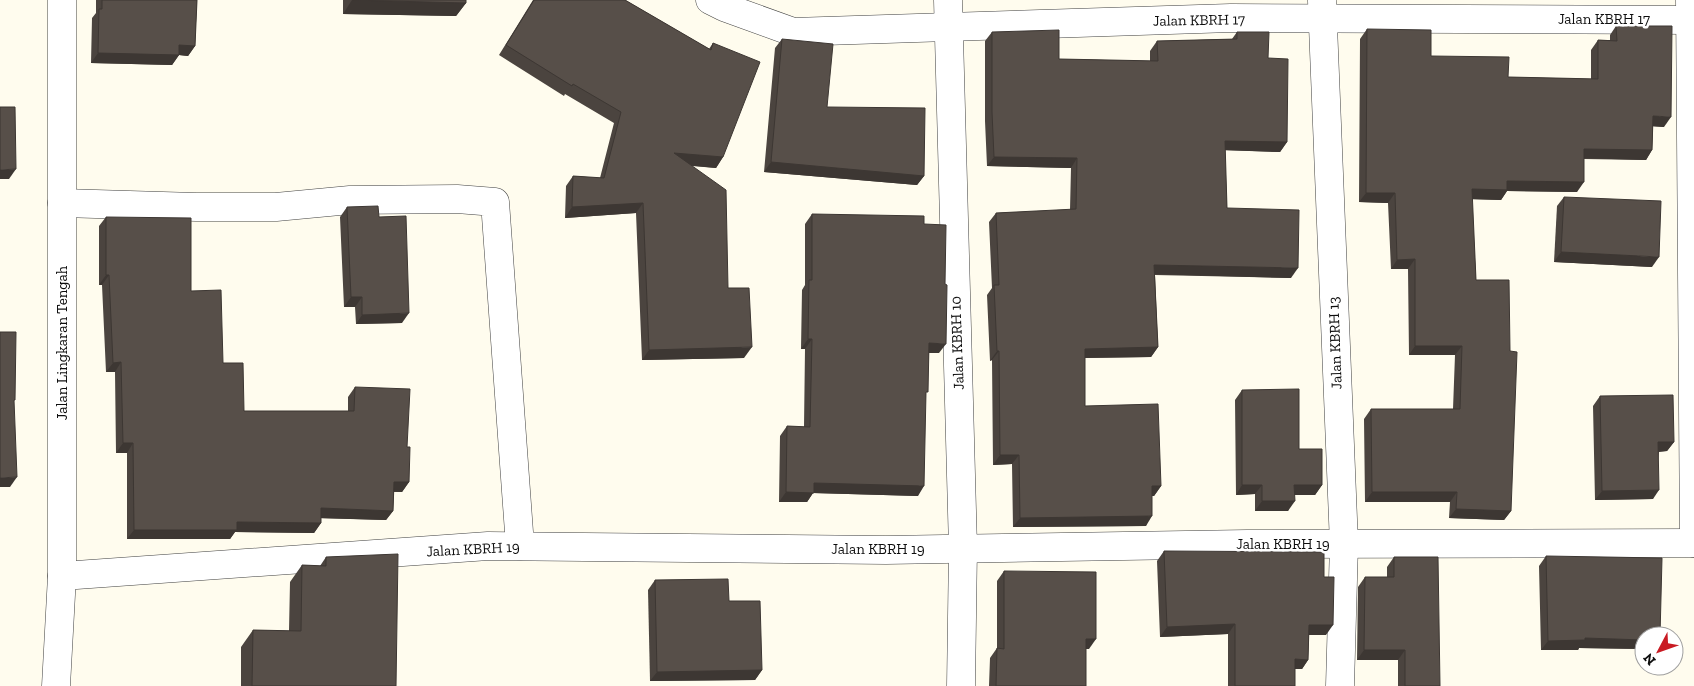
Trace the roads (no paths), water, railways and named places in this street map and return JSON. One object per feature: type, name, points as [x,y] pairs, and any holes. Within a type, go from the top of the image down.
[{"type":"street","name":"Jalan Lingkaran Tengah","points":[[56,686],[62,576],[62,0]]},
{"type":"street","name":"Jalan KBRH 17","points":[[710,0],[793,32],[1231,18],[1322,9],[1691,13]]},
{"type":"street","name":"Jalan KBRH 10","points":[[948,0],[963,548],[961,686]]},
{"type":"street","name":"Jalan KBRH 13","points":[[1322,9],[1344,544],[1340,686]]},
{"type":"street","points":[[1691,13],[1694,543]]},
{"type":"street","points":[[62,204],[276,207],[350,200],[457,199],[495,202],[520,546]]},
{"type":"street","name":"Jalan KBRH 19","points":[[62,576],[488,546],[886,550],[1344,544],[1694,543]]}]
